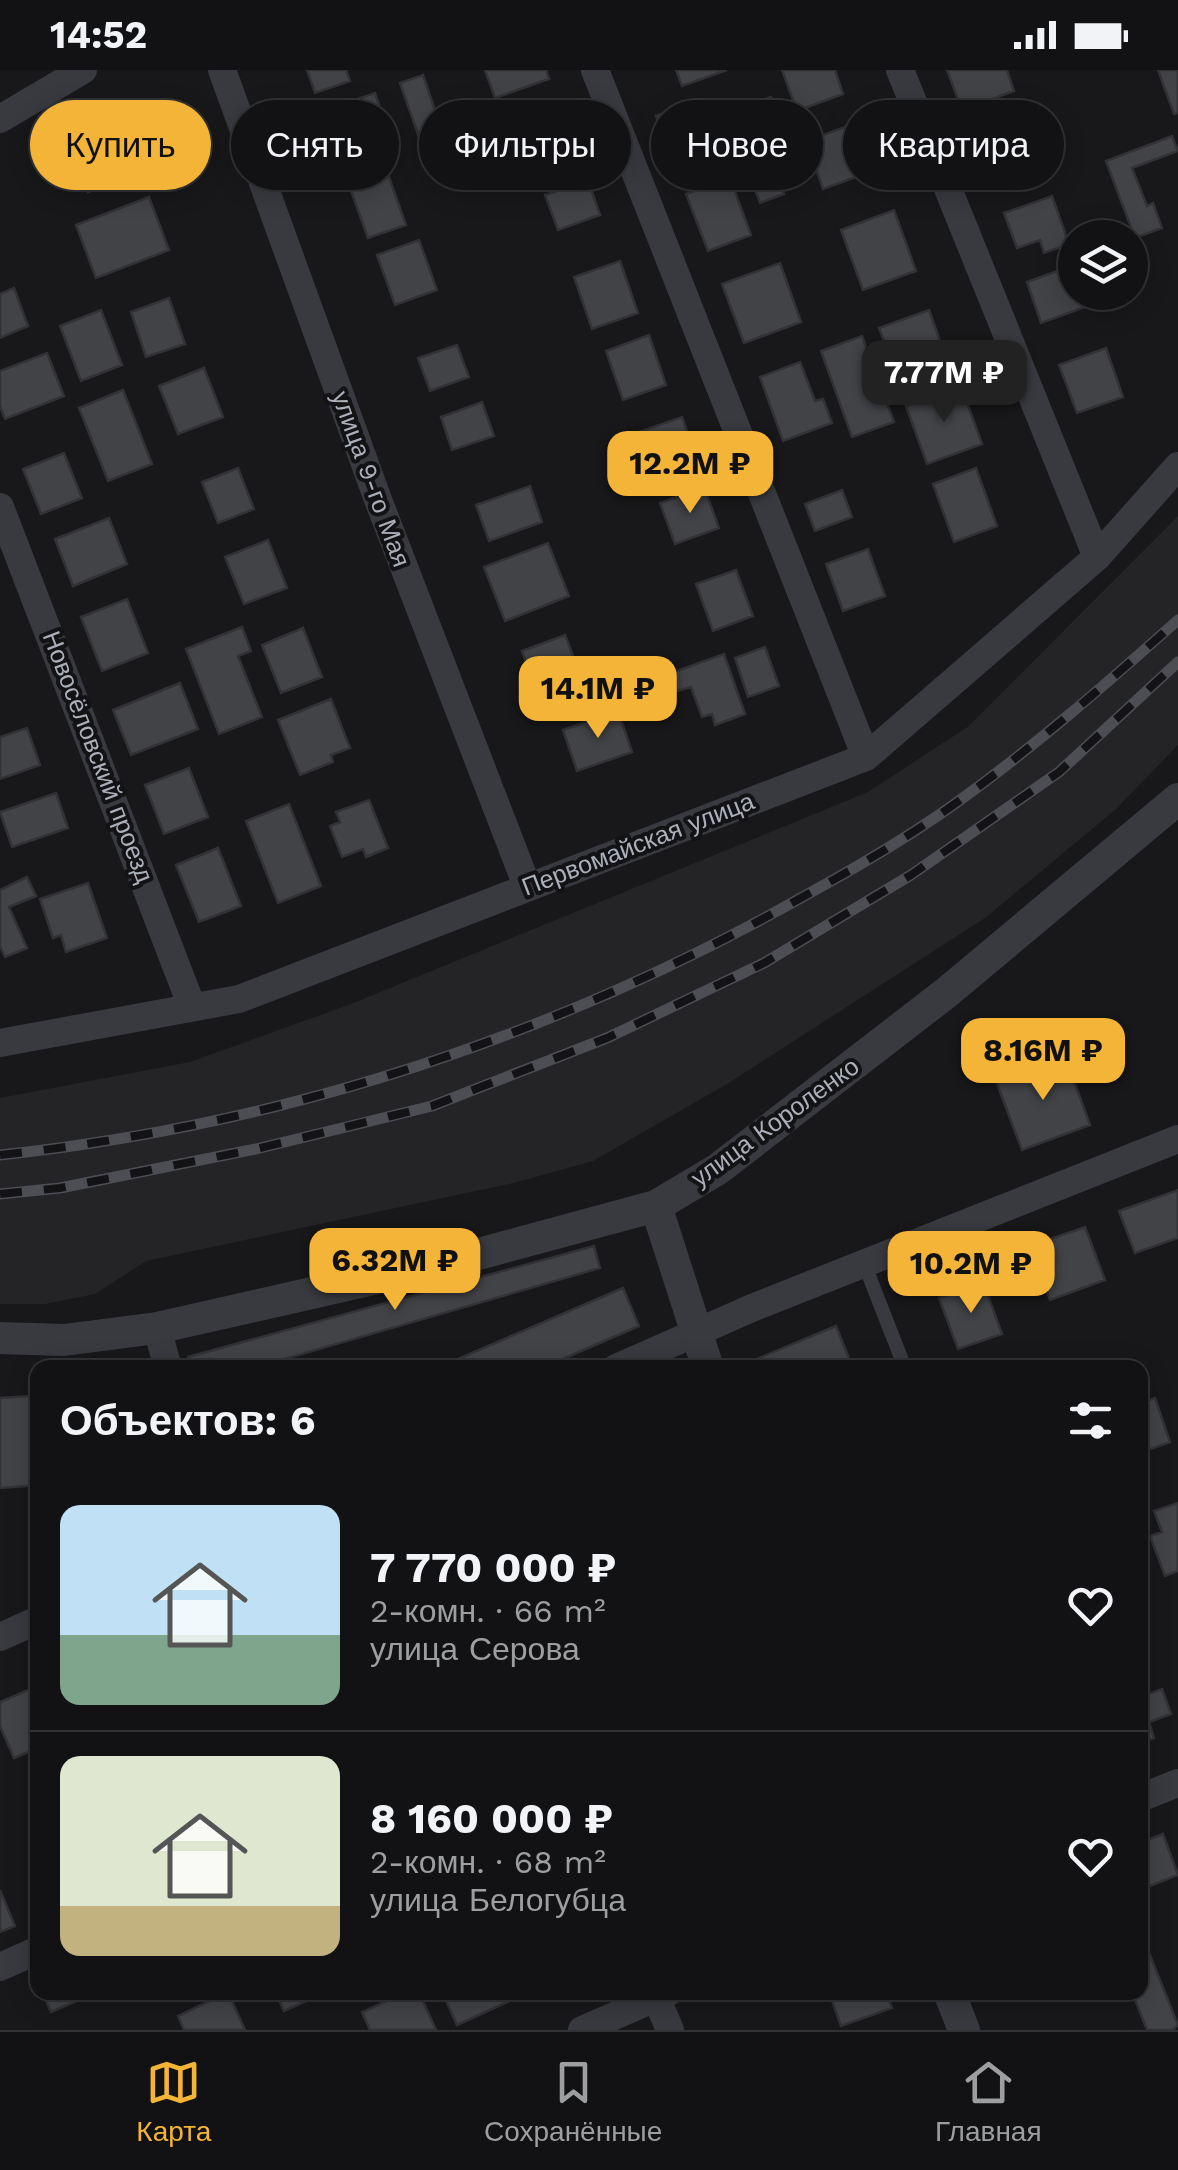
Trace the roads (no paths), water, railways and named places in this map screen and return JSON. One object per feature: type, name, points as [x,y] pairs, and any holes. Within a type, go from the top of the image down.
[{"type":"street","points":[[0,119],[83,70]]},
{"type":"street","name":"улица 9-го Мая","points":[[222,70],[376,497],[527,886]]},
{"type":"street","points":[[595,70],[866,756]]},
{"type":"street","points":[[900,70],[1098,556]]},
{"type":"street","name":"Первомайская улица","points":[[0,1043],[239,998],[866,756],[1098,556],[1178,466]]},
{"type":"street","name":"Новосёловский проезд","points":[[0,508],[192,1007]]},
{"type":"street","name":"улица Короленко","points":[[0,1338],[64,1340],[158,1328],[448,1262],[656,1206],[718,1169],[946,994],[1178,799]]},
{"type":"street","points":[[634,1360],[864,1263],[1178,1139]]},
{"type":"street","points":[[656,1206],[705,1360]]},
{"type":"street","points":[[158,1328],[166,1360]]},
{"type":"street","points":[[0,1636],[30,1623]]},
{"type":"street","points":[[1148,1795],[1178,1783]]},
{"type":"street","points":[[0,1967],[30,1954]]},
{"type":"street","points":[[582,2030],[647,2000]]},
{"type":"street","points":[[662,2000],[670,2030]]},
{"type":"street","points":[[952,2000],[964,2030]]},
{"type":"lane","points":[[864,1263],[902,1360]]},
{"type":"railway","points":[[0,1155],[201,1124],[299,1101],[491,1041],[585,1004],[768,916],[933,819],[1042,737],[1178,620]]},
{"type":"railway","points":[[0,1194],[60,1188],[256,1149],[432,1106],[607,1038],[764,963],[911,875],[1059,772],[1178,662]]}]
